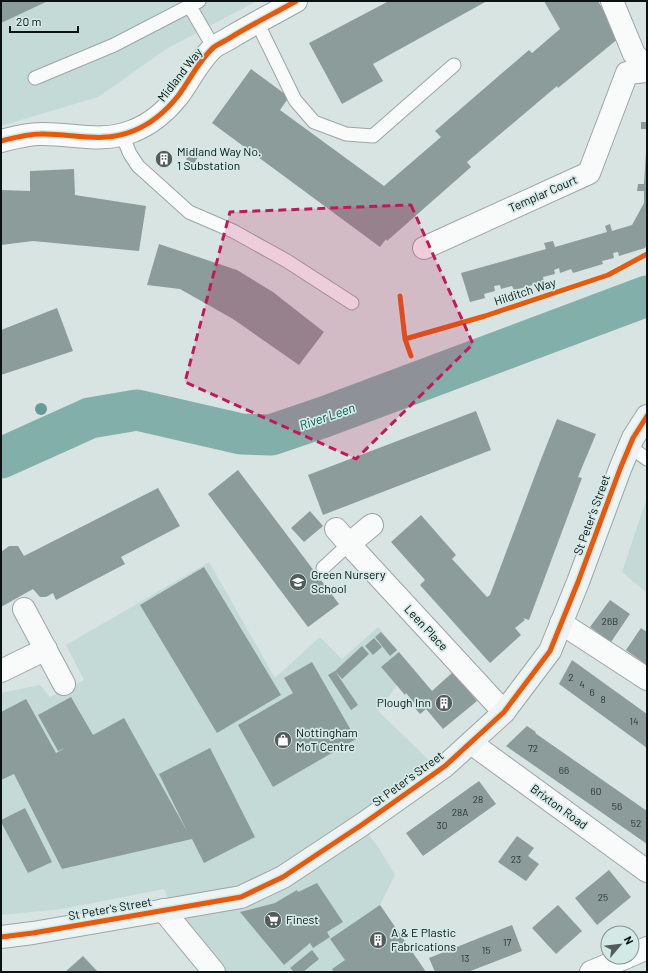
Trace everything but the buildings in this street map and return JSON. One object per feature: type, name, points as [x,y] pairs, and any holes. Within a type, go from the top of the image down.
[{"type":"street","name":"Templar Court","points":[[424,248],[589,173],[627,73],[647,69],[634,54],[612,1]]},
{"type":"street","name":"Midland Way","points":[[1,141],[39,134],[86,138],[112,137],[133,132],[145,126],[160,115],[178,96],[198,66],[214,48],[294,2]]},
{"type":"street","name":"St Peter's Street","points":[[1,937],[33,933],[241,896],[283,877],[445,766],[504,712],[550,651],[561,623],[638,453],[647,416]]},
{"type":"street","points":[[342,537],[372,525]]},
{"type":"street","name":"Leen Place","points":[[342,537],[504,712]]},
{"type":"street","points":[[24,609],[64,684]]},
{"type":"street","points":[[561,623],[647,679]]},
{"type":"street","points":[[1,671],[46,649]]},
{"type":"street","name":"Brixton Road","points":[[471,743],[647,871]]},
{"type":"street","points":[[163,910],[214,972]]},
{"type":"street","points":[[591,972],[608,965]]},
{"type":"lane","points":[[36,78],[114,45],[194,3],[214,48]]},
{"type":"lane","points":[[257,22],[295,100],[314,122],[346,134],[373,136],[454,65]]},
{"type":"lane","points":[[122,134],[130,154],[138,166],[189,212],[233,231],[287,261],[352,303]]},
{"type":"lane","points":[[323,568],[342,537]]},
{"type":"highlighted area","points":[[411,205],[473,344],[356,459],[185,382],[230,212]]},
{"type":"shaded area","points":[[1,1],[257,1],[168,48],[98,97],[1,126]]},
{"type":"shaded area","points":[[647,498],[647,593],[622,572]]},
{"type":"shaded area","points":[[209,562],[275,678],[320,637],[342,659],[378,627],[399,652],[382,667],[397,685],[378,711],[429,760],[356,817],[378,847],[395,875],[380,905],[426,972],[288,972],[286,970],[283,972],[219,972],[182,929],[164,889],[62,909],[1,915],[1,693],[40,685],[50,697],[84,680],[66,645]]},
{"type":"waterway","name":"River Leen","points":[[1,458],[90,418],[137,410],[241,434],[271,435],[324,417],[647,296]]},
{"type":"cycle path","points":[[1,141],[35,134],[110,137],[121,135],[140,128],[158,116],[173,102],[199,64],[214,47],[296,1]]},
{"type":"cycle path","name":"Hilditch Way","points":[[405,339],[485,316],[608,275],[647,254]]},
{"type":"cycle path","points":[[400,296],[405,339],[411,356]]},
{"type":"cycle path","points":[[1,937],[33,933],[241,897],[283,877],[363,824],[445,766],[504,712],[550,651],[578,582],[620,469],[633,438],[647,416]]},
{"type":"place","name":"Midland Way No. 1 Substation","points":[[164,159]]},
{"type":"place","name":"Green Nursery School","points":[[298,582]]},
{"type":"place","name":"Plough Inn","points":[[444,703]]},
{"type":"place","name":"Nottingham MoT Centre","points":[[283,740]]},
{"type":"place","name":"Finest","points":[[273,920]]},
{"type":"place","name":"A & E Plastic Fabrications","points":[[378,940]]}]
